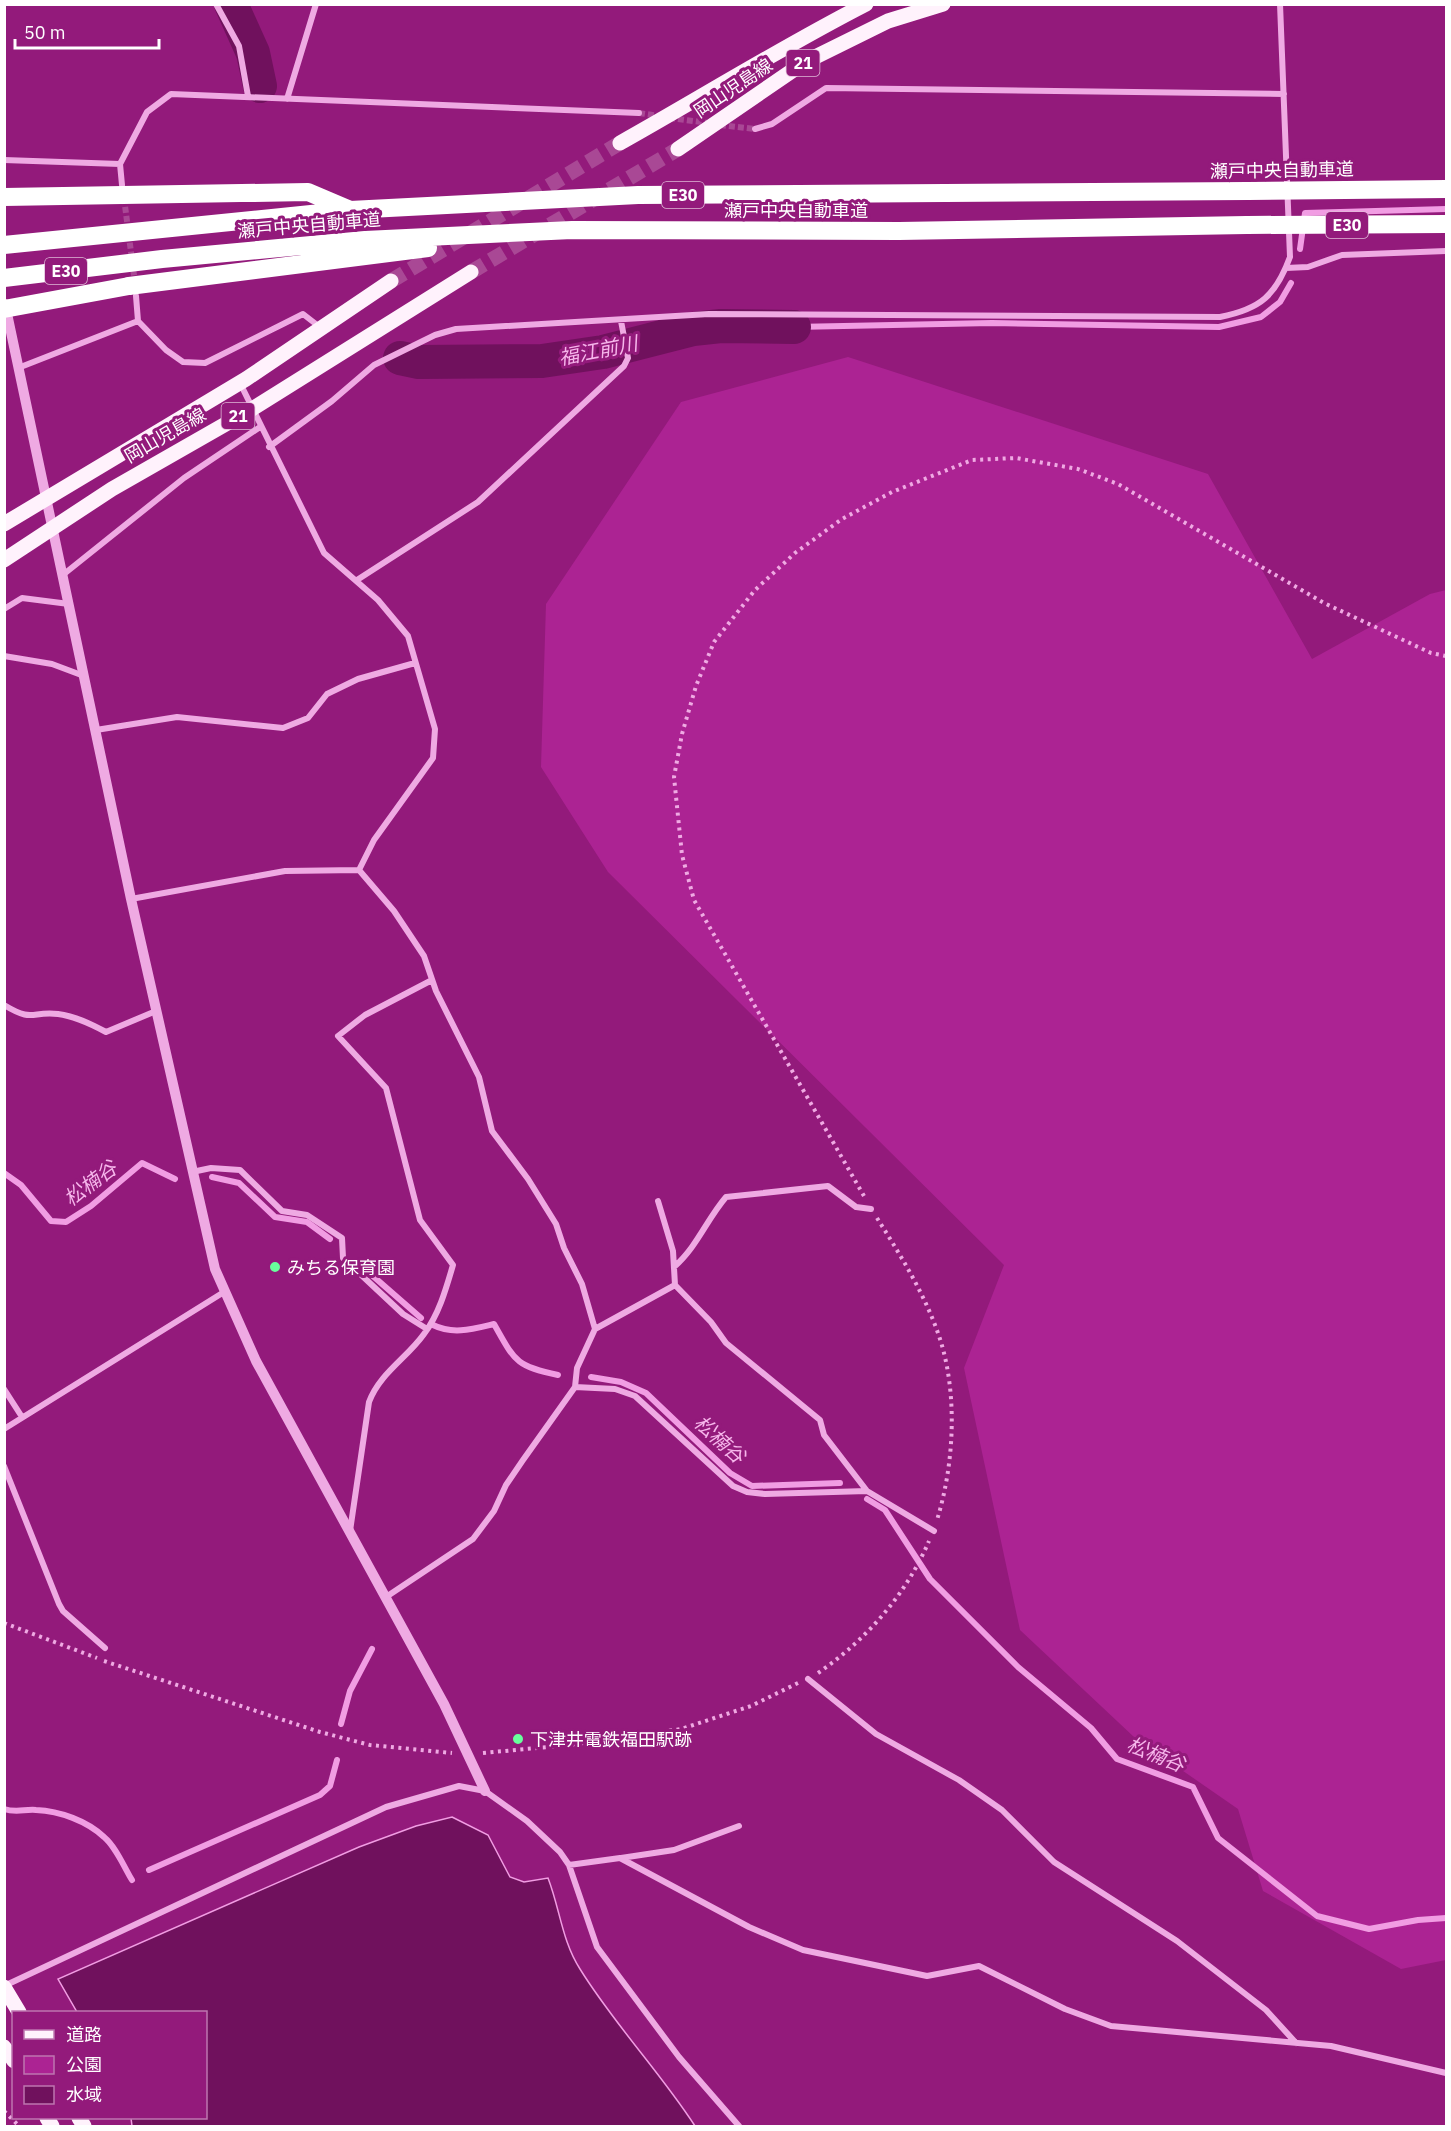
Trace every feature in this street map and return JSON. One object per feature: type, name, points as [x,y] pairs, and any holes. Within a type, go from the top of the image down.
[{"type":"highway","name":"瀬戸中央自動車道","points":[[4,245],[350,210],[638,195],[1446,189]]},
{"type":"highway","points":[[4,197],[118,191],[308,192],[350,210]]},
{"type":"highway","name":"瀬戸中央自動車道","points":[[4,278],[127,263],[366,240],[572,231],[899,231],[1446,224]]},
{"type":"highway","points":[[4,309],[572,231]]},
{"type":"main road","name":"岡山児島線","points":[[620,143],[712,92],[794,41],[866,4]]},
{"type":"main road","name":"岡山児島線","points":[[678,148],[806,62],[888,21],[943,4]]},
{"type":"main road","name":"岡山児島線","points":[[4,560],[112,489],[197,438],[252,409],[471,272]]},
{"type":"main road","name":"岡山児島線","points":[[4,524],[239,383],[391,281]]},
{"type":"main road","points":[[4,1986],[18,2011]]},
{"type":"street","points":[[216,4],[239,46],[248,96]]},
{"type":"street","points":[[287,99],[316,4]]},
{"type":"street","points":[[269,447],[332,401],[374,365],[435,335],[456,329],[709,314],[1220,317],[1243,313],[1262,304],[1281,282],[1290,256],[1280,4]]},
{"type":"street","points":[[755,129],[772,124],[826,88],[1284,94]]},
{"type":"street","points":[[118,191],[120,164],[147,112],[171,94],[639,113]]},
{"type":"street","points":[[4,160],[120,164]]},
{"type":"street","points":[[1286,268],[1308,267],[1342,255],[1446,251]]},
{"type":"street","points":[[133,291],[138,321],[166,350],[183,362],[205,363],[303,314],[321,328]]},
{"type":"street","points":[[4,304],[64,574],[131,899],[191,1172],[215,1269],[256,1360],[386,1597],[469,1754],[485,1791]]},
{"type":"street","points":[[18,368],[138,321]]},
{"type":"street","points":[[357,580],[478,502],[624,366],[628,358],[621,321]]},
{"type":"street","points":[[239,383],[324,554],[357,580],[408,636],[435,729],[433,758],[374,840],[359,870]]},
{"type":"street","points":[[64,574],[184,478],[260,426]]},
{"type":"street","points":[[4,609],[21,598],[69,604]]},
{"type":"street","points":[[4,656],[52,664],[85,676]]},
{"type":"street","points":[[96,730],[177,717],[283,728],[308,718],[327,694],[358,679],[415,663]]},
{"type":"street","points":[[131,899],[285,871],[359,870]]},
{"type":"street","points":[[359,870],[393,911],[424,956],[432,980],[479,1077],[492,1131],[528,1179],[556,1224],[564,1248],[582,1284],[595,1329]]},
{"type":"street","points":[[350,1531],[372,1394],[375,1387],[427,1329],[441,1305],[453,1265],[420,1220],[386,1088],[338,1036],[365,1015],[432,980]]},
{"type":"street","points":[[4,1005],[24,1017],[57,1014],[89,1023],[106,1032],[156,1011]]},
{"type":"street","points":[[191,1172],[211,1168],[240,1170],[282,1211],[307,1215],[342,1238],[343,1258],[403,1314],[427,1329]]},
{"type":"street","points":[[674,1267],[695,1245],[716,1209],[726,1197],[828,1186],[856,1207],[871,1209]]},
{"type":"street","points":[[658,1201],[673,1251],[675,1285],[711,1322],[726,1342],[820,1420],[824,1435],[867,1491],[934,1531]]},
{"type":"street","points":[[386,1597],[473,1539],[494,1511],[506,1485],[575,1387],[577,1368],[595,1329],[675,1285]]},
{"type":"street","points":[[4,1429],[224,1292]]},
{"type":"street","points":[[575,1387],[615,1389],[635,1396],[732,1486],[747,1492],[765,1494],[867,1491]]},
{"type":"street","points":[[4,1389],[22,1417]]},
{"type":"street","points":[[4,1467],[59,1604],[63,1611],[105,1648]]},
{"type":"street","points":[[808,1678],[876,1734],[958,1780],[1002,1810],[1054,1862],[1177,1941],[1266,2010],[1296,2043]]},
{"type":"street","points":[[4,1986],[386,1808],[459,1786],[485,1791],[527,1821],[560,1852],[569,1865],[597,1947],[679,2057],[739,2127]]},
{"type":"street","points":[[569,1865],[674,1850],[740,1826]]},
{"type":"street","points":[[620,1858],[749,1927],[803,1950],[927,1976],[979,1966],[1065,2009],[1111,2026],[1331,2046],[1446,2073]]},
{"type":"path","points":[[4,1623],[75,1651],[320,1732],[370,1745],[469,1754],[569,1745],[681,1729],[751,1706],[808,1678],[864,1638],[898,1596],[915,1570],[934,1531],[946,1484],[949,1459],[950,1411],[946,1364],[940,1339],[920,1291],[694,900],[682,855],[674,777],[682,734],[696,686],[714,642],[755,590],[795,553],[833,525],[892,492],[972,460],[1016,458],[1078,469],[1118,484],[1324,603],[1431,653],[1446,656]]},
{"type":"path","points":[[4,2111],[19,2127]]},
{"type":"green space","points":[[848,357],[1208,474],[1312,659],[1430,594],[1446,590],[1446,1960],[1401,1969],[1263,1891],[1238,1809],[1134,1737],[1020,1630],[964,1368],[1004,1265],[608,872],[541,767],[546,604],[681,402]]},
{"type":"water","points":[[452,1817],[488,1835],[510,1877],[524,1882],[548,1878],[565,1936],[580,1969],[607,2009],[695,2126],[132,2126],[131,2119],[207,2119],[207,2011],[76,2011],[58,1979],[359,1847],[416,1826]]},
{"type":"waterway","name":"福江前川","points":[[231,4],[253,53],[260,86]]},
{"type":"waterway","points":[[1300,249],[1305,213],[1446,209]]},
{"type":"waterway","points":[[794,327],[992,323],[1219,327],[1261,317],[1280,302],[1291,283]]},
{"type":"waterway","name":"福江前川","points":[[400,358],[419,362],[542,361],[603,352],[693,329],[721,326],[794,327]]},
{"type":"waterway","name":"松楠谷","points":[[4,1173],[21,1185],[51,1221],[66,1222],[91,1206],[142,1163],[175,1179]]},
{"type":"waterway","name":"松楠谷","points":[[212,1177],[239,1183],[275,1217],[307,1222],[330,1239]]},
{"type":"waterway","name":"松楠谷","points":[[358,1263],[421,1318]]},
{"type":"waterway","name":"松楠谷","points":[[433,1325],[456,1330],[494,1324],[512,1354],[524,1365],[558,1375]]},
{"type":"waterway","name":"松楠谷","points":[[591,1377],[621,1382],[646,1393],[730,1473],[752,1486],[840,1483]]},
{"type":"waterway","name":"松楠谷","points":[[867,1499],[885,1510],[930,1579],[1018,1667],[1091,1728],[1117,1759],[1193,1787],[1218,1838],[1317,1916],[1369,1929],[1418,1920],[1446,1918]]},
{"type":"waterway","points":[[341,1724],[350,1691],[372,1649]]},
{"type":"waterway","points":[[149,1870],[320,1795],[330,1786],[337,1760]]},
{"type":"waterway","points":[[4,1809],[54,1812],[90,1826],[112,1846],[132,1880]]},
{"type":"tunnel","points":[[639,113],[659,116]]},
{"type":"tunnel","points":[[669,118],[710,123]]},
{"type":"tunnel","points":[[720,125],[755,129]]},
{"type":"tunnel","points":[[391,281],[620,143]]},
{"type":"tunnel","points":[[471,272],[678,149]]},
{"type":"tunnel","points":[[124,198],[135,283]]},
{"type":"place","name":"みちる保育園","points":[[275,1267]]},
{"type":"place","name":"下津井電鉄福田駅跡","points":[[518,1739]]}]
